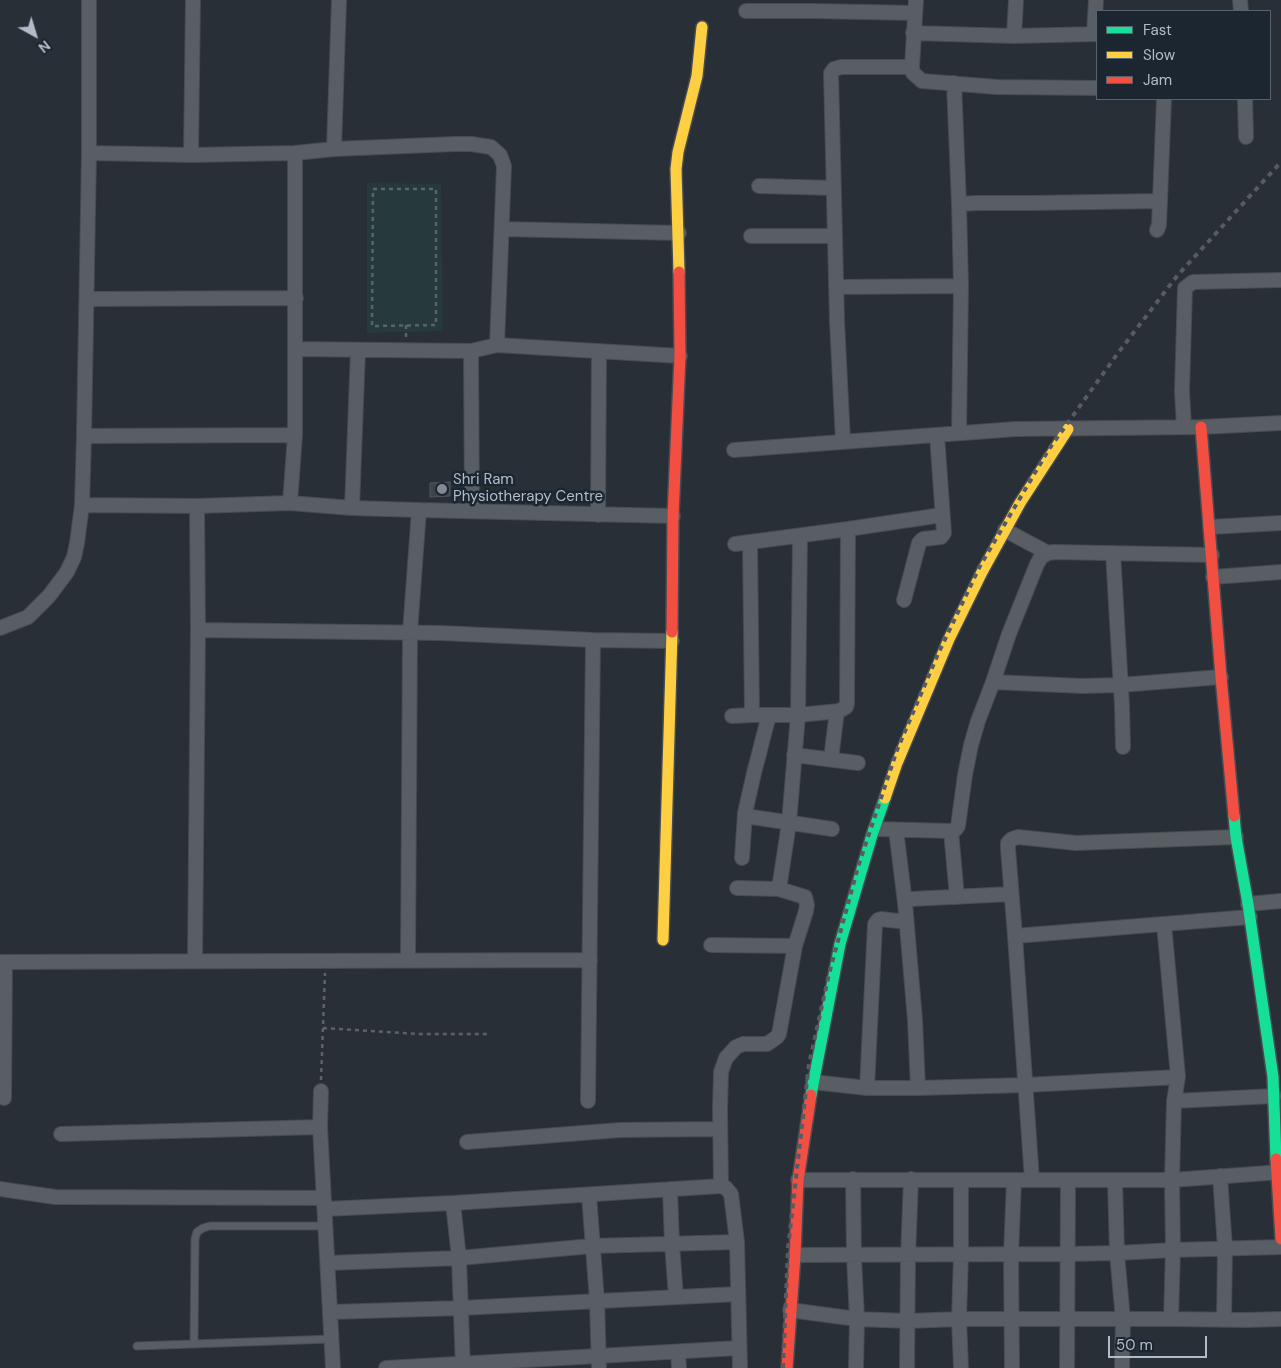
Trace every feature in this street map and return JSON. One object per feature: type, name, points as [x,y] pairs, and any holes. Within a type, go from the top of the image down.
[{"type":"street","points":[[0,628],[28,617],[49,596],[67,572],[74,557],[77,543],[82,505],[84,436],[89,153],[89,0]]},
{"type":"street","points":[[191,156],[193,0]]},
{"type":"street","points":[[334,149],[339,0]]},
{"type":"street","points":[[1014,36],[1016,0]]},
{"type":"street","points":[[913,33],[1014,36],[1096,34],[1096,0]]},
{"type":"street","points":[[746,11],[814,6],[916,7],[912,67],[914,73],[922,81],[997,86],[1096,88]]},
{"type":"street","points":[[663,940],[672,640],[672,516],[680,356],[676,169],[678,152],[697,76],[702,27]]},
{"type":"street","points":[[843,441],[836,286],[832,72],[834,69],[841,67],[912,67]]},
{"type":"street","points":[[954,83],[960,204],[959,433]]},
{"type":"street","points":[[1157,230],[1159,225],[1164,100]]},
{"type":"street","points":[[1245,100],[1246,138]]},
{"type":"street","points":[[89,153],[191,156],[296,154],[334,149],[463,144],[491,147],[500,156],[504,166],[498,345]]},
{"type":"street","points":[[290,503],[296,435],[296,154]]},
{"type":"street","points":[[759,186],[834,188]]},
{"type":"street","points":[[960,204],[1160,201]]},
{"type":"street","points":[[502,229],[678,233]]},
{"type":"street","points":[[751,236],[835,236]]},
{"type":"street","points":[[1184,427],[1182,391],[1185,288],[1193,282],[1281,280]]},
{"type":"street","points":[[836,286],[961,286]]},
{"type":"street","points":[[87,299],[296,298]]},
{"type":"street","points":[[295,349],[471,351],[498,345],[680,356]]},
{"type":"street","points":[[352,508],[358,350]]},
{"type":"street","points":[[471,351],[472,511]]},
{"type":"street","points":[[598,515],[599,351]]},
{"type":"street","points":[[734,450],[1016,429],[1201,427],[1281,422]]},
{"type":"street","points":[[1201,427],[1220,677],[1236,837],[1277,1072],[1274,1096],[1281,1239]]},
{"type":"street","points":[[787,1368],[798,1180],[813,1082],[840,944],[897,763],[949,640],[982,572],[1020,503],[1068,428]]},
{"type":"street","points":[[904,600],[918,544],[923,538],[941,537],[944,533],[937,434]]},
{"type":"street","points":[[84,436],[296,435]]},
{"type":"street","points":[[82,505],[197,506],[290,503],[352,508],[672,516]]},
{"type":"street","points":[[194,961],[198,630],[197,506]]},
{"type":"street","points":[[408,961],[410,632],[418,510]]},
{"type":"street","points":[[735,544],[848,530],[942,515]]},
{"type":"street","points":[[1210,527],[1281,522]]},
{"type":"street","points":[[732,716],[798,715],[837,711],[842,710],[847,704],[848,530]]},
{"type":"street","points":[[1005,530],[1048,553]]},
{"type":"street","points":[[779,889],[789,823],[798,715],[800,536]]},
{"type":"street","points":[[750,542],[752,715]]},
{"type":"street","points":[[875,829],[954,831],[958,826],[964,775],[970,746],[1036,564],[1041,557],[1054,552],[1212,555]]},
{"type":"street","points":[[1113,553],[1123,747]]},
{"type":"street","points":[[1213,577],[1281,572]]},
{"type":"street","points":[[198,630],[410,632],[593,640],[672,640]]},
{"type":"street","points":[[588,1101],[593,640]]},
{"type":"street","points":[[993,682],[1056,685],[1120,684],[1220,677]]},
{"type":"street","points":[[831,759],[837,711]]},
{"type":"street","points":[[742,858],[745,816],[769,715]]},
{"type":"street","points":[[794,755],[858,763]]},
{"type":"street","points":[[745,816],[832,829]]},
{"type":"street","points":[[896,830],[915,1020],[918,1088]]},
{"type":"street","points":[[951,831],[957,897]]},
{"type":"street","points":[[1032,1180],[1008,843],[1018,837],[1055,842],[1082,843],[1236,837]]},
{"type":"street","points":[[721,1186],[721,1072],[730,1052],[739,1045],[767,1044],[779,1034],[795,946],[806,911],[807,900],[804,896],[779,889],[737,888]]},
{"type":"street","points":[[904,904],[911,898],[1011,894]]},
{"type":"street","points":[[1015,936],[1164,924],[1249,910],[1281,901]]},
{"type":"street","points":[[867,1088],[876,924],[881,919],[906,922]]},
{"type":"street","points":[[1164,924],[1178,1077],[1174,1101],[1171,1319]]},
{"type":"street","points":[[711,945],[795,946]]},
{"type":"street","points":[[4,1098],[2,962],[590,960]]},
{"type":"street","points":[[813,1082],[867,1088],[918,1088],[1026,1085],[1178,1077]]},
{"type":"street","points":[[321,1091],[320,1127],[333,1368]]},
{"type":"street","points":[[1174,1101],[1274,1096]]},
{"type":"street","points":[[61,1134],[320,1127]]},
{"type":"street","points":[[467,1142],[620,1130],[720,1129]]},
{"type":"street","points":[[798,1180],[1172,1180],[1279,1172]]},
{"type":"street","points":[[1220,1176],[1225,1248],[1224,1320]]},
{"type":"street","points":[[852,1179],[857,1319],[856,1368]]},
{"type":"street","points":[[907,1368],[911,1180]]},
{"type":"street","points":[[961,1180],[959,1319],[961,1368]]},
{"type":"street","points":[[1012,1368],[1011,1255],[1014,1180]]},
{"type":"street","points":[[1067,1368],[1068,1180]]},
{"type":"street","points":[[1115,1180],[1117,1253],[1123,1320],[1122,1368]]},
{"type":"street","points":[[0,1189],[55,1197],[325,1203],[453,1203],[721,1186],[726,1188],[731,1194],[737,1242],[740,1368]]},
{"type":"street","points":[[670,1189],[676,1297]]},
{"type":"street","points":[[589,1195],[597,1301],[599,1362]]},
{"type":"street","points":[[453,1203],[459,1258],[463,1366]]},
{"type":"street","points":[[328,1263],[459,1258],[592,1246],[737,1242]]},
{"type":"street","points":[[795,1255],[1011,1255],[1281,1247]]},
{"type":"street","points":[[331,1312],[461,1308],[738,1294]]},
{"type":"street","points":[[790,1310],[857,1319],[908,1321],[959,1319],[1281,1319]]},
{"type":"street","points":[[386,1368],[599,1362],[678,1352],[740,1348]]},
{"type":"street","points":[[678,1352],[679,1368]]},
{"type":"lane","points":[[194,1344],[195,1239],[197,1232],[210,1226],[326,1226]]},
{"type":"lane","points":[[137,1346],[332,1339]]},
{"type":"path","points":[[373,189],[436,189],[436,325],[372,326],[373,189]]},
{"type":"path","points":[[321,1091],[326,961]]},
{"type":"path","points":[[323,1028],[417,1034],[489,1034]]},
{"type":"green space","points":[[367,183],[441,184],[443,331],[367,333]]},
{"type":"building","points":[[450,482],[450,496],[430,497],[430,483]]},
{"type":"railway","points":[[783,1368],[788,1248],[809,1064],[829,974],[858,867],[897,750],[938,654],[980,566],[1049,449],[1118,353],[1177,276],[1281,162]]},
{"type":"traffic: fast","points":[[811,1095],[840,944],[872,835],[885,798]]},
{"type":"traffic: fast","points":[[1234,816],[1273,1077],[1276,1159]]},
{"type":"traffic: slow","points":[[679,272],[676,169],[678,152],[697,76],[702,27]]},
{"type":"traffic: slow","points":[[885,798],[897,763],[949,639],[982,572],[1020,503],[1068,429]]},
{"type":"traffic: slow","points":[[663,940],[672,632]]},
{"type":"traffic: jam","points":[[672,632],[673,516],[680,356],[679,272]]},
{"type":"traffic: jam","points":[[1201,427],[1234,816]]},
{"type":"traffic: jam","points":[[787,1368],[798,1180],[811,1095]]},
{"type":"traffic: jam","points":[[1276,1159],[1281,1239]]},
{"type":"place","name":"Shri Ram Physiotherapy Centre","points":[[442,489]]}]
